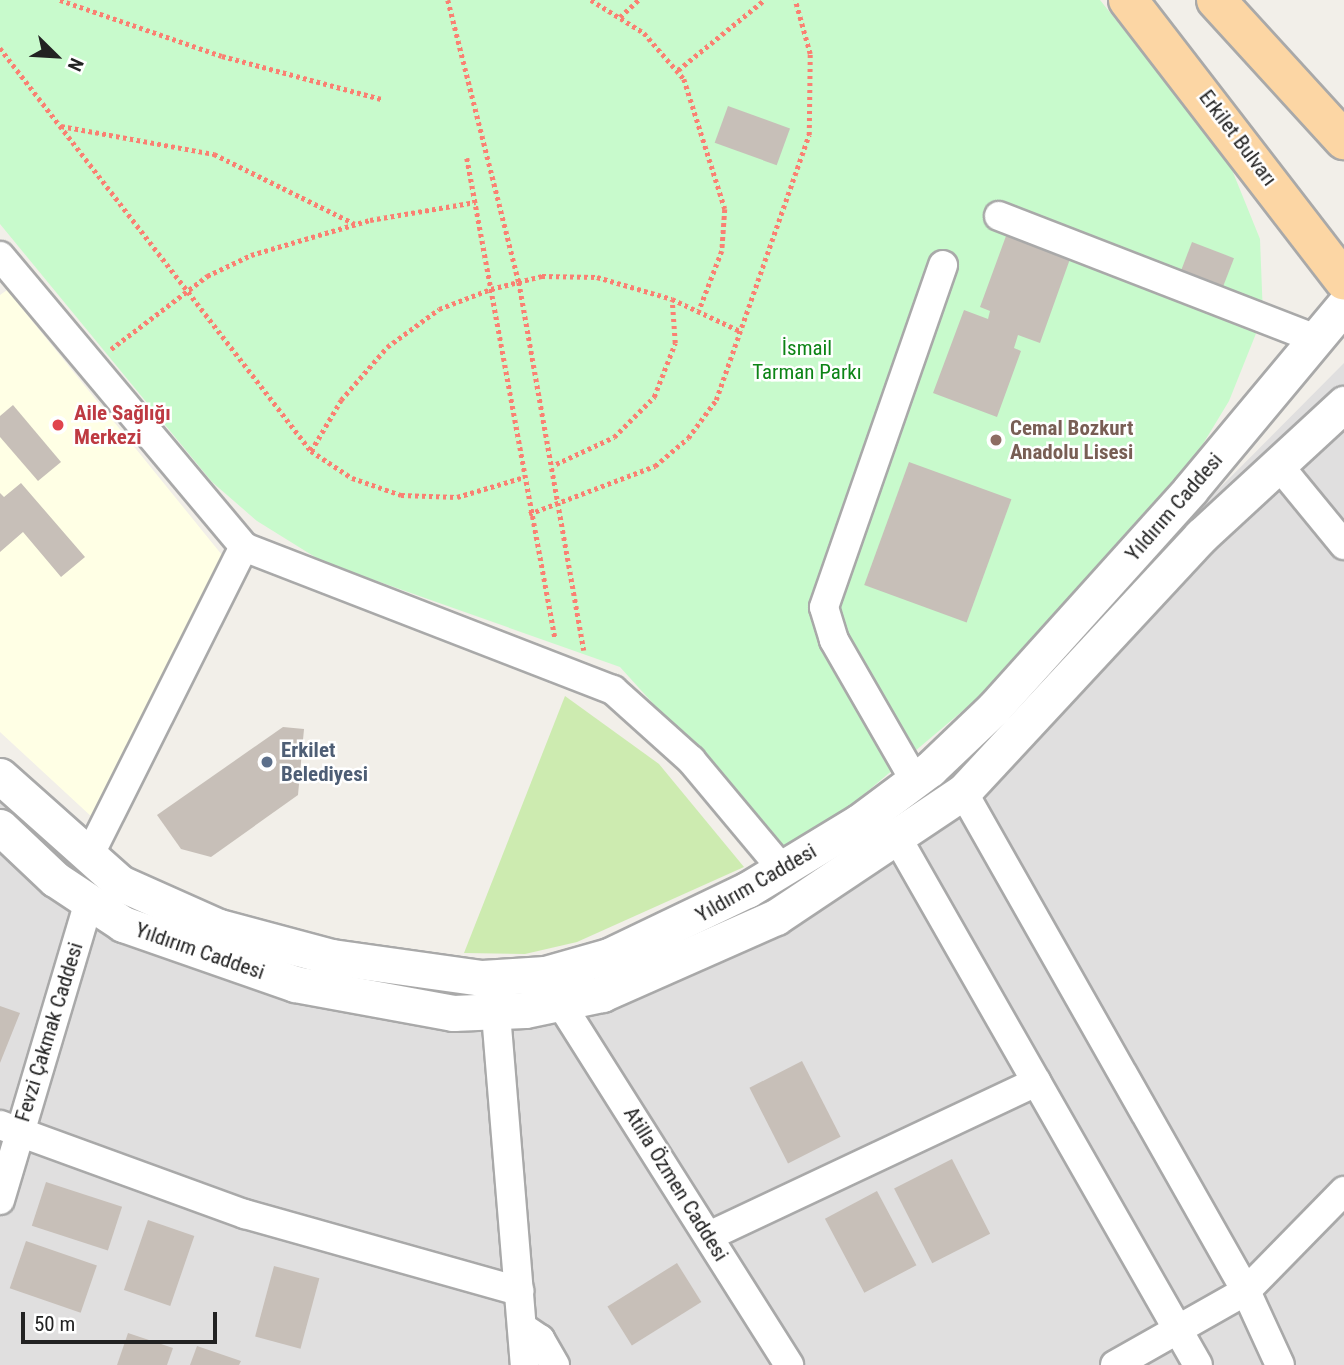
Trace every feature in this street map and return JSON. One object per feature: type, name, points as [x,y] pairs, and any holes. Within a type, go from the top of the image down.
[{"type":"main road","name":"Erkilet Bulvarı","points":[[1128,0],[1344,280]]},
{"type":"main road","points":[[1216,0],[1344,140]]},
{"type":"street","points":[[1295,86],[1344,114]]},
{"type":"street","points":[[999,216],[1316,339]]},
{"type":"street","points":[[2,261],[244,547],[613,690],[691,760],[782,869]]},
{"type":"street","points":[[915,781],[834,640],[824,607],[943,265]]},
{"type":"street","name":"Yıldırım Caddesi","points":[[0,776],[89,856],[141,895],[219,927],[332,957],[482,978],[545,974],[609,956],[702,915],[782,869],[915,781],[994,708],[1190,490],[1344,304]]},
{"type":"street","name":"Yıldırım Caddesi","points":[[0,827],[89,904],[148,936],[295,984],[400,1006],[496,1014],[561,1004],[733,940],[899,841],[963,792],[1201,536],[1280,467],[1344,404]]},
{"type":"street","points":[[1280,467],[1344,545]]},
{"type":"street","points":[[89,856],[244,547]]},
{"type":"street","points":[[963,792],[1246,1291],[1280,1365]]},
{"type":"street","points":[[899,841],[1198,1365]]},
{"type":"street","name":"Fevzi Çakmak Caddesi","points":[[0,1200],[9,1129],[89,904]]},
{"type":"street","name":"Atilla Özmen Caddesi","points":[[561,1004],[789,1365]]},
{"type":"street","points":[[496,1014],[525,1365]]},
{"type":"street","points":[[709,1236],[1037,1082]]},
{"type":"street","points":[[9,1129],[245,1214],[519,1291]]},
{"type":"street","points":[[1115,1365],[1246,1291],[1344,1191]]},
{"type":"street","points":[[522,1327],[540,1339],[555,1365]]},
{"type":"path","points":[[61,0],[222,56],[381,99]]},
{"type":"path","points":[[448,0],[519,282],[556,464],[556,503],[590,681]]},
{"type":"path","points":[[591,0],[620,17],[678,70],[724,209],[722,251],[699,311]]},
{"type":"path","points":[[620,17],[638,0]]},
{"type":"path","points":[[678,70],[764,0]]},
{"type":"path","points":[[529,514],[655,466],[672,453],[716,400],[742,332],[808,135],[810,54],[795,0]]},
{"type":"path","points":[[0,48],[311,451],[352,478],[401,495],[457,497],[522,478]]},
{"type":"path","points":[[60,126],[214,154],[355,224]]},
{"type":"path","points":[[467,158],[522,478],[562,670]]},
{"type":"path","points":[[91,364],[186,290],[251,255],[355,224],[475,202]]},
{"type":"path","points":[[311,451],[341,400],[387,347],[439,309],[491,289],[519,282],[597,276],[672,299],[742,332]]},
{"type":"path","points":[[556,464],[614,437],[654,397],[675,342],[672,299]]},
{"type":"shaded area","name":"Aile Sağlığı Merkezi","points":[[7,290],[222,555],[93,818],[0,732],[0,295]]},
{"type":"shaded area","points":[[1344,363],[1344,1365],[0,1365],[0,803],[98,886],[246,951],[300,967],[402,986],[494,994],[667,951],[770,897],[914,800],[1013,710],[1168,540]]},
{"type":"green space","name":"İsmail Tarman Parkı","points":[[0,0],[1100,0],[1228,160],[1260,239],[1263,316],[1229,401],[1189,467],[1005,675],[791,856],[620,667],[323,562],[257,521],[212,482],[0,224]]},
{"type":"green space","points":[[565,696],[659,764],[744,867],[577,942],[525,954],[464,953]]},
{"type":"building","points":[[728,106],[790,129],[777,165],[715,143]]},
{"type":"building","points":[[1006,236],[1070,259],[1040,343],[1018,335],[1014,348],[1021,351],[997,417],[933,393],[964,310],[988,319],[990,311],[980,307]]},
{"type":"building","points":[[1192,242],[1234,258],[1223,287],[1181,271]]},
{"type":"building","points":[[13,405],[61,462],[38,481],[0,437],[0,416]]},
{"type":"building","points":[[909,462],[1011,499],[967,622],[864,585]]},
{"type":"building","points":[[21,483],[85,557],[61,577],[23,532],[0,552],[0,493],[4,497]]},
{"type":"building","name":"Erkilet Belediyesi","points":[[283,727],[304,729],[298,795],[211,857],[181,849],[157,815]]},
{"type":"building","points":[[0,1006],[20,1013],[0,1063]]},
{"type":"building","points":[[802,1061],[841,1137],[788,1164],[749,1088]]},
{"type":"building","points":[[952,1159],[990,1234],[932,1263],[894,1189]]},
{"type":"building","points":[[46,1182],[122,1207],[108,1250],[32,1226]]},
{"type":"building","points":[[877,1191],[916,1265],[864,1293],[825,1219]]},
{"type":"building","points":[[148,1220],[194,1236],[170,1306],[124,1290]]},
{"type":"building","points":[[26,1241],[97,1265],[81,1313],[10,1288]]},
{"type":"building","points":[[677,1263],[701,1302],[632,1345],[607,1306]]},
{"type":"building","points":[[274,1266],[319,1278],[301,1349],[255,1337]]},
{"type":"building","points":[[128,1333],[173,1348],[167,1365],[117,1365]]},
{"type":"building","points":[[197,1346],[241,1361],[239,1365],[190,1365]]},
{"type":"place","name":"Aile Sağlığı Merkezi","points":[[58,425]]},
{"type":"place","name":"Cemal Bozkurt Anadolu Lisesi","points":[[996,440]]},
{"type":"place","name":"Erkilet Belediyesi","points":[[267,762]]}]
